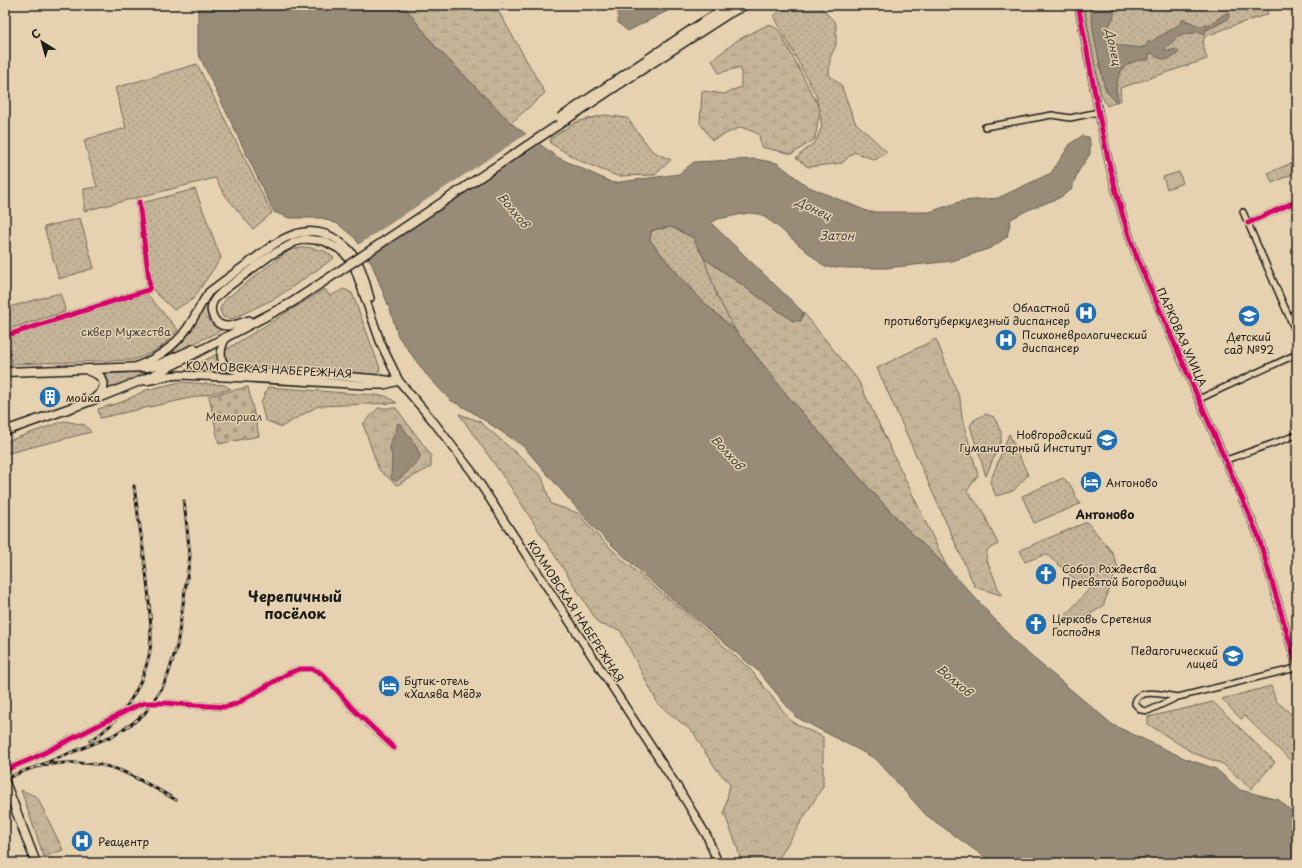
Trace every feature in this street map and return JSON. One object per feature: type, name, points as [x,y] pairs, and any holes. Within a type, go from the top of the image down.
[{"type":"main road","points":[[614,85],[694,28],[731,5]]},
{"type":"main road","points":[[6,372],[147,367],[160,364],[190,351],[321,280],[614,85],[745,5]]},
{"type":"main road","name":"КОЛМОВСКАЯ НАБЕРЕЖНАЯ","points":[[132,368],[150,361],[169,349],[182,335],[209,292],[270,247],[285,238],[305,232],[315,232],[332,236],[353,253],[357,260],[362,270],[387,354],[399,381]]},
{"type":"main road","name":"КОЛМОВСКАЯ НАБЕРЕЖНАЯ","points":[[249,320],[226,326],[219,324],[214,320],[212,314],[211,308],[213,302],[224,290],[271,255],[290,244],[306,239],[324,241],[339,249],[350,260],[354,266],[381,344],[399,381],[473,473],[678,788],[707,836],[718,863]]},
{"type":"main road","points":[[5,431],[93,400],[166,369],[291,303],[321,280]]},
{"type":"main road","name":"КОЛМОВСКАЯ НАБЕРЕЖНАЯ","points":[[226,338],[222,344],[221,354],[224,364],[229,368],[252,372],[373,378],[399,381]]},
{"type":"main road","points":[[86,370],[98,374],[104,384],[101,393],[93,400]]},
{"type":"main road","name":"КОЛМОВСКАЯ НАБЕРЕЖНАЯ","points":[[138,382],[180,375],[240,377],[365,385],[384,385],[399,381]]},
{"type":"main road","points":[[5,782],[36,863]]},
{"type":"street","name":"ПАРКОВАЯ УЛИЦА","points":[[1078,5],[1115,188],[1130,238],[1138,260],[1258,534],[1297,668]]},
{"type":"street","points":[[985,127],[1052,115],[1070,118],[1099,112]]},
{"type":"street","points":[[1248,222],[1297,201]]},
{"type":"street","points":[[5,336],[148,290],[150,287],[140,202]]},
{"type":"street","points":[[1243,212],[1297,335]]},
{"type":"street","points":[[1199,399],[1297,354]]},
{"type":"street","points":[[5,364],[6,372]]},
{"type":"street","points":[[1226,460],[1297,435]]},
{"type":"street","points":[[5,770],[34,758],[136,706],[145,703],[164,702],[225,706],[236,704],[289,673],[306,668],[318,671],[323,675],[352,708],[394,748]]},
{"type":"street","points":[[1178,697],[1147,693],[1137,698],[1136,704],[1141,710],[1148,711],[1178,697],[1297,668]]},
{"type":"green space","points":[[403,5],[495,5],[545,93],[511,123],[435,46]]},
{"type":"green space","points":[[787,5],[818,5],[836,23],[836,45],[830,58],[829,75],[841,85],[855,122],[887,152],[875,160],[854,152],[842,163],[808,167],[796,158],[816,141],[822,126],[816,95],[774,16]]},
{"type":"green space","points":[[1084,5],[1265,5],[1268,14],[1204,37],[1203,45],[1207,59],[1120,88],[1121,100],[1107,106],[1101,95]]},
{"type":"green space","points":[[769,24],[779,30],[820,109],[815,139],[792,154],[761,147],[759,134],[741,127],[712,140],[700,123],[702,91],[724,94],[741,87],[741,67],[719,73],[712,60],[738,40]]},
{"type":"green space","points":[[197,64],[272,213],[253,229],[225,195],[215,178],[84,211],[84,189],[97,187],[84,140],[126,128],[115,88]]},
{"type":"green space","points":[[604,115],[627,118],[652,151],[671,160],[655,175],[617,176],[580,161],[550,143],[551,138],[576,122]]},
{"type":"green space","points":[[1294,162],[1297,172],[1272,183],[1268,173]]},
{"type":"green space","points":[[1179,172],[1183,183],[1167,189],[1163,177]]},
{"type":"green space","points":[[195,189],[221,258],[193,299],[174,310],[152,289],[142,203]]},
{"type":"green space","points":[[80,218],[94,268],[59,279],[44,227]]},
{"type":"green space","points":[[671,227],[692,237],[704,258],[717,296],[736,331],[699,298],[650,240],[651,232],[657,229]]},
{"type":"green space","points":[[307,247],[325,251],[334,258],[276,298],[232,319],[223,317],[220,311],[221,306],[227,298],[289,250]]},
{"type":"green space","points":[[704,258],[793,321],[801,320],[803,312],[858,380],[947,567],[902,524],[858,476],[791,400],[736,331],[717,296]]},
{"type":"green space","points":[[325,289],[330,296],[344,289],[352,293],[380,368],[378,376],[253,370],[235,367],[228,364],[224,354],[227,349]]},
{"type":"green space","points":[[60,293],[65,309],[64,312],[5,330],[5,295],[9,307]]},
{"type":"green space","name":"сквер Мужества","points":[[147,294],[178,330],[168,341],[153,352],[133,360],[12,364],[6,337]]},
{"type":"green space","points":[[211,296],[210,316],[224,329],[170,355],[189,334]]},
{"type":"green space","points":[[936,339],[960,399],[962,418],[978,475],[967,491],[982,510],[998,544],[987,550],[986,558],[1001,595],[975,587],[877,368]]},
{"type":"green space","points":[[219,353],[223,368],[232,375],[178,374]]},
{"type":"green space","points":[[152,371],[105,392],[107,383],[103,374]]},
{"type":"green space","points":[[180,382],[224,385],[231,389],[100,418],[98,409],[122,402],[146,390]]},
{"type":"green space","name":"Мемориал","points":[[248,387],[259,436],[219,444],[209,396]]},
{"type":"green space","points":[[268,387],[386,396],[397,403],[318,406],[281,427],[265,420],[261,403]]},
{"type":"green space","points":[[378,408],[396,408],[431,455],[431,467],[397,485],[379,470],[363,424]]},
{"type":"green space","points":[[459,414],[479,421],[517,454],[542,477],[551,504],[578,513],[594,532],[625,562],[750,669],[792,722],[823,737],[823,786],[776,863],[741,863],[737,846],[724,813],[730,784],[718,771],[694,733],[658,704],[620,630],[599,624],[508,483]]},
{"type":"green space","points":[[986,414],[994,417],[1001,432],[1001,440],[986,476],[970,426],[974,420]]},
{"type":"green space","points":[[64,421],[85,425],[91,432],[5,454],[5,442]]},
{"type":"green space","points":[[1009,434],[1028,475],[1013,491],[996,496],[990,482]]},
{"type":"green space","points":[[1063,478],[1071,487],[1080,504],[1034,523],[1022,496]]},
{"type":"green space","points":[[1087,522],[1112,552],[1118,567],[1103,606],[1075,624],[1065,616],[1091,587],[1076,580],[1046,554],[1025,562],[1020,550]]},
{"type":"green space","points":[[1271,686],[1276,701],[1297,719],[1297,767],[1245,716],[1241,719],[1222,699]]},
{"type":"green space","points":[[1213,702],[1275,762],[1251,789],[1223,764],[1193,753],[1148,724],[1148,717]]},
{"type":"green space","points":[[21,790],[37,797],[63,850],[44,857]]},
{"type":"water","points":[[198,5],[403,5],[435,46],[511,123],[557,157],[613,183],[679,174],[694,162],[755,159],[777,163],[807,186],[869,212],[929,212],[962,201],[998,198],[1051,173],[1071,143],[1082,136],[1089,137],[1090,154],[1078,172],[1071,190],[1059,198],[1028,210],[1011,219],[1007,237],[991,248],[952,261],[886,268],[825,267],[776,225],[760,214],[748,213],[718,219],[711,223],[803,312],[801,321],[793,321],[704,258],[692,237],[671,227],[651,231],[650,240],[699,298],[736,331],[791,400],[858,476],[902,524],[947,567],[1019,646],[1113,725],[1184,758],[1216,769],[1240,790],[1279,800],[1297,816],[1297,863],[993,863],[926,815],[876,759],[796,717],[758,671],[646,577],[594,528],[523,446],[469,410],[450,400],[425,373],[398,336],[391,312],[371,262],[355,238],[338,224],[322,218],[289,218],[274,212],[198,53]]},
{"type":"water","points":[[618,5],[679,5],[628,31],[618,23]]},
{"type":"water","name":"Донец","points":[[1090,5],[1113,5],[1114,15],[1108,28],[1110,38],[1119,45],[1139,48],[1145,47],[1149,41],[1151,42],[1178,25],[1183,19],[1199,26],[1209,25],[1226,13],[1228,13],[1229,16],[1228,19],[1205,30],[1205,34],[1197,32],[1179,36],[1164,49],[1169,51],[1175,49],[1179,52],[1172,58],[1158,58],[1152,53],[1149,54],[1149,59],[1146,61],[1139,60],[1130,63],[1121,72],[1118,79],[1116,88],[1118,100],[1115,101],[1107,92],[1104,85],[1094,36]]},
{"type":"water","points":[[399,423],[412,440],[420,454],[420,457],[405,474],[396,481],[392,479],[391,476],[392,457],[390,448],[391,441],[397,430],[397,424]]},
{"type":"pier","points":[[528,133],[542,143],[367,259],[358,245]]},
{"type":"railway","points":[[90,741],[111,725],[128,704],[141,681],[149,656],[151,628],[148,587],[134,486]]},
{"type":"railway","points":[[36,767],[112,736],[133,723],[145,713],[162,688],[168,675],[177,646],[190,556],[184,501]]},
{"type":"railway","points":[[5,779],[29,769],[46,765],[67,763],[99,765],[119,770],[176,800]]},
{"type":"cycle path","points":[[1078,5],[1103,134],[1127,229],[1138,260],[1258,535],[1297,667]]},
{"type":"cycle path","points":[[1248,223],[1297,201]]},
{"type":"cycle path","points":[[5,336],[148,290],[150,287],[139,202]]},
{"type":"cycle path","points":[[5,770],[34,758],[136,706],[145,703],[164,703],[225,707],[236,704],[289,673],[300,669],[312,669],[323,675],[352,708],[394,748]]},
{"type":"place","name":"Областной противотуберкулезный диспансер","points":[[1086,313]]},
{"type":"place","name":"Детский сад №92","points":[[1249,316]]},
{"type":"place","name":"Психоневрологический диспансер","points":[[1006,340]]},
{"type":"place","name":"мойка","points":[[50,397]]},
{"type":"place","name":"Новгородский Гуманитарный Институт","points":[[1107,440]]},
{"type":"place","name":"Антоново","points":[[1091,482]]},
{"type":"place","name":"Собор Рождества Пресвятой Богородицы","points":[[1046,574]]},
{"type":"place","name":"Церковь Сретения Господня","points":[[1036,624]]},
{"type":"place","name":"Педагогический лицей","points":[[1233,656]]},
{"type":"place","name":"Бутик-отель «Халява Мёд»","points":[[389,686]]},
{"type":"place","name":"Реацентр","points":[[82,841]]},
{"type":"district","name":"Антоново","points":[[1105,514]]},
{"type":"district","name":"Черепичный посёлок","points":[[295,604]]},
{"type":"water label","name":"Волхов","points":[[514,210]]},
{"type":"water label","name":"Затон","points":[[837,235]]},
{"type":"water label","name":"Волхов","points":[[728,452]]},
{"type":"water label","name":"Волхов","points":[[955,680]]}]
